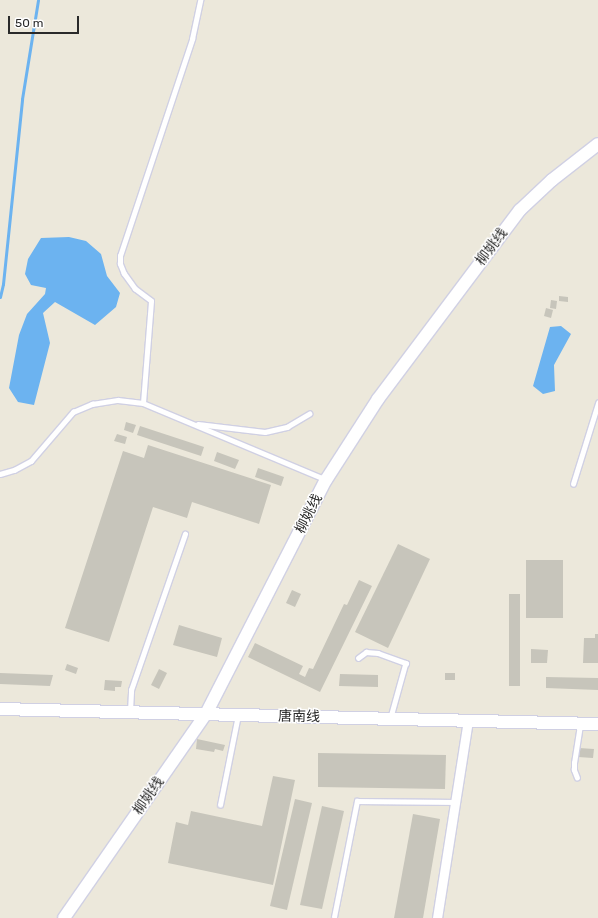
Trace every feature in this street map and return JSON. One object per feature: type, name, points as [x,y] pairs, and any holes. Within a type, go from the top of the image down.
[{"type":"street","name":"柳姚线","points":[[64,918],[206,714],[326,480],[378,399],[520,210],[552,180],[598,144]]},
{"type":"street","name":"唐南线","points":[[0,710],[598,724]]},
{"type":"street","points":[[437,918],[468,721]]},
{"type":"lane","points":[[144,403],[151,301],[135,288],[124,274],[120,264],[120,256],[192,39],[200,0]]},
{"type":"lane","points":[[0,474],[14,470],[31,461],[73,412],[92,404],[118,400],[144,403],[326,480]]},
{"type":"lane","points":[[573,484],[598,402]]},
{"type":"lane","points":[[192,424],[265,432],[287,427],[309,414]]},
{"type":"lane","points":[[130,713],[131,690],[185,534]]},
{"type":"lane","points":[[358,658],[366,652],[378,653],[406,663],[390,719]]},
{"type":"lane","points":[[220,804],[238,715]]},
{"type":"lane","points":[[577,778],[574,770],[574,763],[580,723]]},
{"type":"lane","points":[[334,918],[357,801],[455,802]]},
{"type":"water","points":[[69,237],[86,241],[101,254],[107,276],[120,293],[116,307],[95,325],[55,302],[43,313],[50,343],[34,405],[18,402],[9,388],[19,335],[27,314],[45,294],[46,288],[31,285],[25,274],[28,259],[41,238]]},
{"type":"water","points":[[561,326],[571,334],[554,365],[555,391],[543,394],[533,386],[550,327]]},
{"type":"building","points":[[559,296],[568,297],[568,302],[559,301]]},
{"type":"building","points":[[551,300],[557,301],[556,309],[550,308]]},
{"type":"building","points":[[546,308],[553,310],[551,318],[544,316]]},
{"type":"building","points":[[126,422],[136,425],[133,433],[124,430]]},
{"type":"building","points":[[140,426],[204,447],[201,456],[137,435]]},
{"type":"building","points":[[117,434],[127,437],[125,444],[114,441]]},
{"type":"building","points":[[148,445],[271,485],[259,524],[192,502],[187,518],[153,507],[109,642],[65,628],[123,451],[144,458]]},
{"type":"building","points":[[217,452],[239,460],[235,469],[214,461]]},
{"type":"building","points":[[258,468],[284,477],[281,486],[255,477]]},
{"type":"building","points":[[398,544],[430,559],[388,648],[355,632]]},
{"type":"building","points":[[526,560],[563,560],[563,618],[526,618]]},
{"type":"building","points":[[359,580],[372,586],[320,692],[248,657],[255,643],[303,666],[299,674],[305,677],[309,668],[313,669],[344,604],[347,605]]},
{"type":"building","points":[[292,590],[301,594],[295,607],[286,603]]},
{"type":"building","points":[[509,594],[520,594],[520,686],[509,686]]},
{"type":"building","points":[[179,625],[222,638],[217,657],[173,645]]},
{"type":"building","points":[[595,634],[598,634],[598,663],[583,663],[584,638],[595,638]]},
{"type":"building","points":[[531,649],[548,650],[547,663],[531,663]]},
{"type":"building","points":[[67,664],[78,668],[76,674],[65,670]]},
{"type":"building","points":[[159,669],[167,673],[159,689],[151,685]]},
{"type":"building","points":[[0,673],[53,675],[50,686],[0,684]]},
{"type":"building","points":[[445,673],[455,673],[455,680],[445,680]]},
{"type":"building","points":[[340,674],[378,675],[378,687],[339,686]]},
{"type":"building","points":[[546,677],[598,678],[598,690],[546,688]]},
{"type":"building","points":[[105,680],[122,681],[121,687],[115,687],[115,691],[104,690]]},
{"type":"building","points":[[197,739],[225,745],[223,751],[215,749],[214,752],[196,749]]},
{"type":"building","points":[[579,748],[594,749],[593,758],[578,757]]},
{"type":"building","points":[[318,753],[446,755],[445,789],[318,787]]},
{"type":"building","points":[[273,776],[295,780],[273,885],[168,863],[176,822],[188,825],[191,811],[262,826]]},
{"type":"building","points":[[295,799],[312,803],[287,910],[270,906]]},
{"type":"building","points":[[322,806],[344,811],[322,909],[300,905]]},
{"type":"building","points":[[413,814],[440,819],[423,918],[394,918]]},
{"type":"waterway","points":[[0,297],[3,284],[22,99],[38,0]]}]
